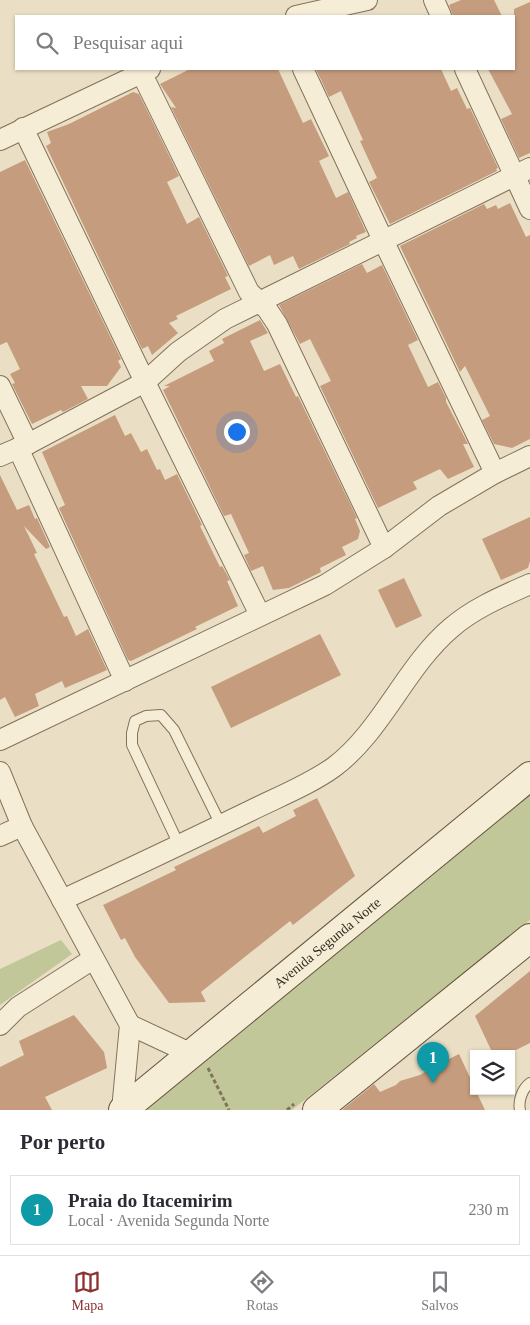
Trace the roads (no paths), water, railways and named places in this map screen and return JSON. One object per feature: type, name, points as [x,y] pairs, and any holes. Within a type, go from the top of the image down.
[{"type":"main road","name":"Avenida Segunda Norte","points":[[123,1110],[200,1060],[530,776]]},
{"type":"main road","points":[[317,1110],[530,938]]},
{"type":"street","points":[[300,15],[367,0]]},
{"type":"street","points":[[434,0],[441,15]]},
{"type":"street","points":[[0,140],[145,70],[249,292],[267,309],[277,324],[384,548]]},
{"type":"street","points":[[303,70],[382,240],[495,473]]},
{"type":"street","points":[[467,70],[522,171],[530,209]]},
{"type":"street","points":[[23,128],[260,615]]},
{"type":"street","points":[[15,449],[145,382],[190,342],[225,319],[522,171]]},
{"type":"street","points":[[0,386],[15,449],[125,681]]},
{"type":"street","points":[[0,740],[325,585],[384,548],[438,506],[495,473],[530,456]]},
{"type":"street","points":[[62,900],[221,825],[334,767],[352,751],[380,718],[430,650],[451,628],[480,607],[530,584]]},
{"type":"street","points":[[0,772],[22,826],[130,1025],[123,1110]]},
{"type":"street","points":[[0,836],[22,826]]},
{"type":"street","points":[[0,1025],[18,1007],[93,959]]},
{"type":"street","points":[[130,1025],[200,1060]]},
{"type":"lane","points":[[179,845],[132,745],[135,721],[146,716],[161,715],[174,730],[221,825]]},
{"type":"lane","points":[[520,1110],[518,1103],[526,1086],[530,1084]]},
{"type":"place","name":"Praia do Itacemirim","points":[[433,1083]]}]
